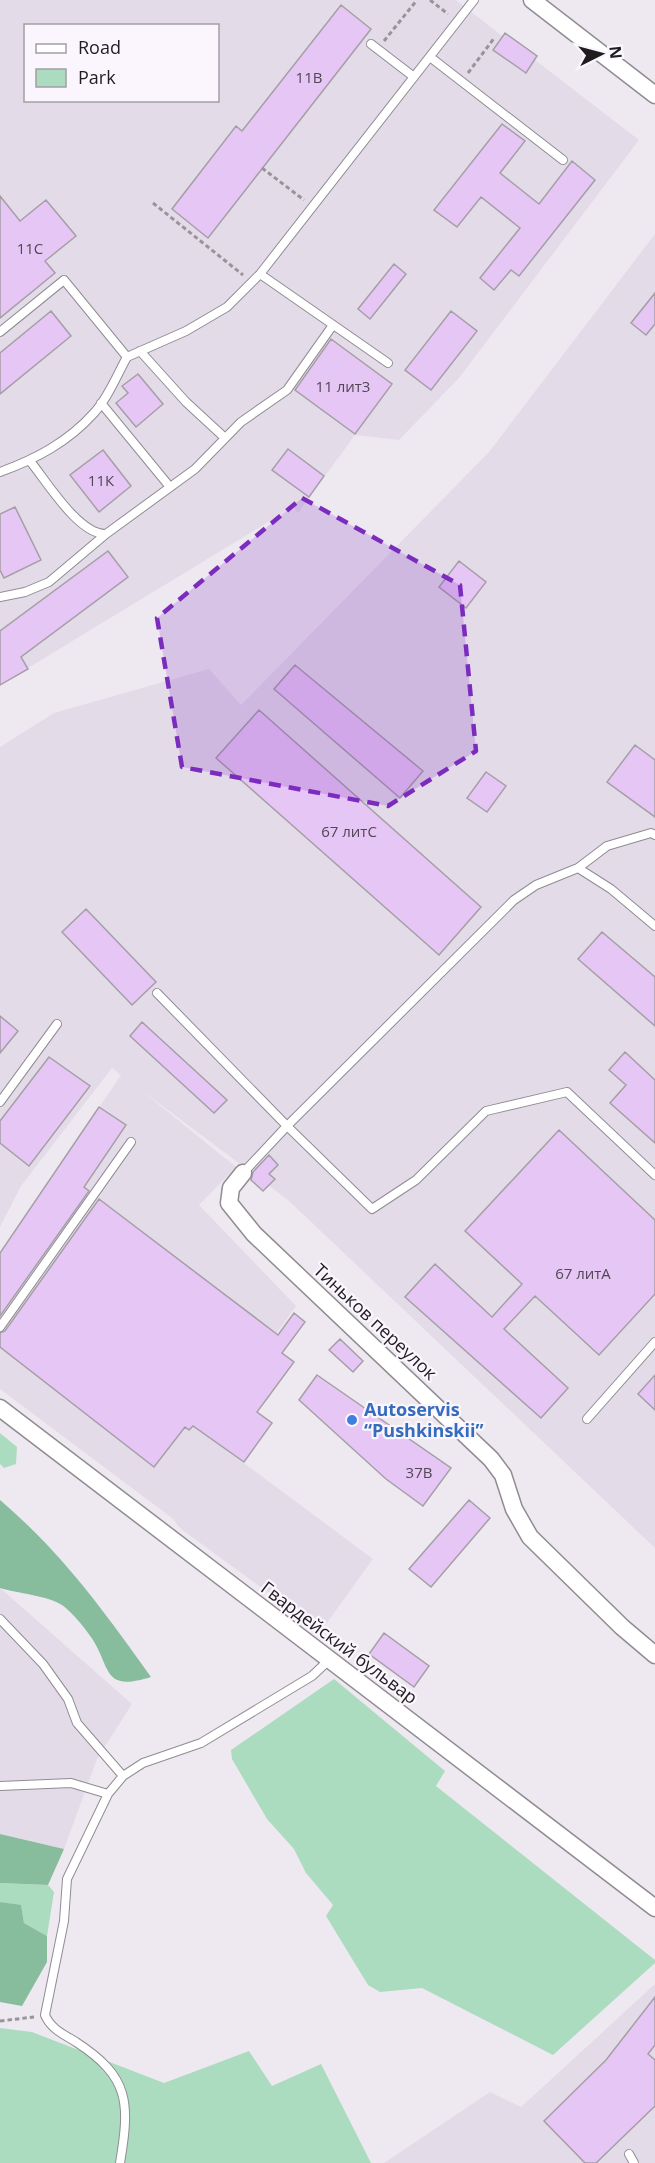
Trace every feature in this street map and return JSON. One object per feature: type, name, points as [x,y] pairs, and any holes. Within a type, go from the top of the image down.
[{"type":"street","points":[[532,0],[654,93]]},
{"type":"street","name":"Тиньков переулок","points":[[243,1173],[231,1188],[229,1203],[254,1234],[491,1459],[502,1475],[514,1509],[530,1537],[622,1628],[655,1655]]},
{"type":"street","name":"Гвардейский бульвар","points":[[0,1408],[655,1908]]},
{"type":"lane","points":[[0,472],[30,461],[65,441],[95,412],[127,357],[186,331],[227,307],[260,274],[474,0]]},
{"type":"lane","points":[[375,46],[414,77]]},
{"type":"lane","points":[[430,57],[563,160]]},
{"type":"lane","points":[[260,274],[388,363]]},
{"type":"lane","points":[[0,332],[64,280],[127,357]]},
{"type":"lane","points":[[0,597],[25,592],[49,582],[106,534],[195,469],[240,422],[287,390],[333,325]]},
{"type":"lane","points":[[140,351],[186,402],[225,438]]},
{"type":"lane","points":[[100,403],[170,487]]},
{"type":"lane","points":[[30,461],[83,526],[96,534],[106,534]]},
{"type":"lane","points":[[243,1173],[287,1126],[514,900],[536,885],[578,868],[607,846],[651,833],[655,835]]},
{"type":"lane","points":[[578,868],[610,889],[655,926]]},
{"type":"lane","points":[[157,993],[372,1209],[416,1180],[486,1111],[567,1092],[655,1175]]},
{"type":"lane","points":[[0,1102],[57,1024]]},
{"type":"lane","points":[[0,1327],[131,1142]]},
{"type":"lane","points":[[587,1419],[655,1342]]},
{"type":"lane","points":[[0,1619],[43,1664],[68,1699],[77,1724],[123,1776]]},
{"type":"lane","points":[[120,2163],[125,2134],[124,2104],[119,2080],[102,2061],[49,2025],[45,2015],[64,1921],[67,1879],[108,1794],[123,1776],[143,1762],[201,1743],[312,1676],[329,1660]]},
{"type":"lane","points":[[0,1786],[71,1783],[108,1794]]},
{"type":"lane","points":[[629,2154],[634,2163]]},
{"type":"path","points":[[375,46],[417,0]]},
{"type":"path","points":[[430,0],[458,21]]},
{"type":"path","points":[[462,82],[495,38]]},
{"type":"path","points":[[262,168],[313,207]]},
{"type":"path","points":[[153,203],[252,282]]},
{"type":"path","points":[[0,2021],[45,2015]]},
{"type":"highlighted area","points":[[302,498],[460,585],[476,751],[388,806],[182,767],[157,618]]},
{"type":"shaded area","points":[[0,0],[456,0],[502,36],[505,33],[538,56],[535,60],[639,140],[459,378],[399,440],[355,435],[298,513],[293,507],[0,685]]},
{"type":"shaded area","points":[[655,234],[655,1548],[288,1200],[141,1090],[236,1167],[199,1205],[296,1306],[205,1434],[373,1559],[321,1631],[181,1529],[172,1518],[0,1389],[0,1253],[121,1075],[112,1068],[21,1186],[0,1227],[0,747],[54,713],[209,669],[241,705],[489,452]]},
{"type":"shaded area","points":[[0,1588],[132,1704],[97,1759],[64,1849],[0,1834]]},
{"type":"shaded area","points":[[655,1984],[655,2163],[384,2163],[490,2092],[521,2107]]},
{"type":"green space","points":[[0,1433],[17,1447],[16,1464],[4,1468],[0,1464]]},
{"type":"green space","points":[[0,1500],[63,1562],[99,1606],[151,1677],[124,1682],[116,1680],[90,1636],[66,1608],[49,1599],[0,1588]]},
{"type":"green space","points":[[334,1679],[445,1771],[436,1786],[655,1960],[655,1963],[553,2055],[422,1988],[380,1992],[368,1985],[326,1916],[333,1905],[306,1873],[294,1849],[267,1819],[232,1759],[231,1750]]},
{"type":"green space","points":[[0,1834],[64,1849],[48,1885],[0,1883]]},
{"type":"green space","points":[[0,1883],[48,1885],[54,1892],[47,1936],[24,1923],[21,1906],[0,1902]]},
{"type":"green space","points":[[0,1902],[21,1905],[24,1923],[47,1936],[47,1962],[22,2006],[0,2002]]},
{"type":"green space","points":[[0,2028],[32,2032],[164,2083],[249,2051],[272,2086],[321,2064],[371,2163],[0,2163]]},
{"type":"building","points":[[341,5],[371,29],[208,238],[172,209],[236,126],[242,131]]},
{"type":"building","points":[[505,33],[537,56],[526,73],[493,50]]},
{"type":"building","points":[[502,124],[525,141],[500,173],[539,204],[572,161],[595,180],[519,276],[511,270],[494,290],[480,278],[520,228],[481,197],[457,227],[434,210]]},
{"type":"building","points":[[0,196],[20,221],[46,200],[76,236],[45,261],[55,273],[0,318]]},
{"type":"building","points":[[394,264],[406,274],[370,319],[358,309]]},
{"type":"building","points":[[655,293],[655,324],[646,335],[631,323]]},
{"type":"building","points":[[51,311],[71,336],[0,394],[0,353]]},
{"type":"building","points":[[451,311],[477,331],[431,390],[405,370]]},
{"type":"building","points":[[331,339],[392,384],[355,434],[295,390]]},
{"type":"building","points":[[138,374],[163,404],[136,427],[116,403],[128,393],[122,386]]},
{"type":"building","points":[[288,449],[324,476],[309,497],[272,470]]},
{"type":"building","points":[[103,450],[131,486],[99,512],[70,475]]},
{"type":"building","points":[[15,507],[41,560],[4,578],[0,570],[0,514]]},
{"type":"building","points":[[108,551],[128,577],[21,657],[28,669],[0,685],[0,631]]},
{"type":"building","points":[[459,561],[486,582],[466,608],[439,587]]},
{"type":"building","points":[[295,665],[423,771],[400,798],[274,689]]},
{"type":"building","points":[[259,710],[481,907],[439,955],[216,758]]},
{"type":"building","points":[[635,745],[655,760],[655,817],[607,782]]},
{"type":"building","points":[[486,772],[506,786],[487,812],[467,798]]},
{"type":"building","points":[[86,909],[156,982],[132,1005],[62,932]]},
{"type":"building","points":[[602,932],[655,977],[655,1026],[578,959]]},
{"type":"building","points":[[0,1016],[18,1031],[0,1053]]},
{"type":"building","points":[[142,1022],[227,1100],[214,1113],[130,1036]]},
{"type":"building","points":[[625,1052],[655,1080],[655,1143],[610,1103],[626,1085],[609,1070]]},
{"type":"building","points":[[49,1057],[90,1086],[29,1166],[0,1143],[0,1121]]},
{"type":"building","points":[[99,1107],[126,1125],[84,1187],[89,1191],[0,1316],[0,1253]]},
{"type":"building","points":[[559,1130],[655,1220],[655,1294],[599,1355],[535,1296],[504,1329],[568,1388],[541,1418],[405,1297],[435,1264],[492,1317],[522,1284],[465,1231]]},
{"type":"building","points":[[269,1155],[278,1165],[269,1174],[275,1179],[263,1191],[251,1180],[253,1172]]},
{"type":"building","points":[[99,1199],[278,1335],[294,1313],[305,1322],[282,1353],[294,1362],[257,1412],[272,1423],[244,1462],[193,1426],[189,1430],[185,1427],[154,1467],[0,1347],[0,1333],[5,1331]]},
{"type":"building","points":[[340,1339],[363,1361],[353,1372],[329,1350]]},
{"type":"building","name":"Autoservis “Pushkinskii”","points":[[317,1375],[451,1468],[423,1506],[386,1479],[299,1400]]},
{"type":"building","points":[[655,1375],[655,1410],[638,1394]]},
{"type":"building","points":[[469,1500],[490,1518],[431,1587],[409,1569]]},
{"type":"building","points":[[384,1633],[429,1666],[414,1687],[369,1654]]},
{"type":"building","points":[[655,1997],[655,2045],[648,2054],[655,2060],[655,2106],[596,2163],[585,2163],[544,2121],[606,2060]]},
{"type":"place","name":"Autoservis “Pushkinskii”","points":[[352,1420]]}]
